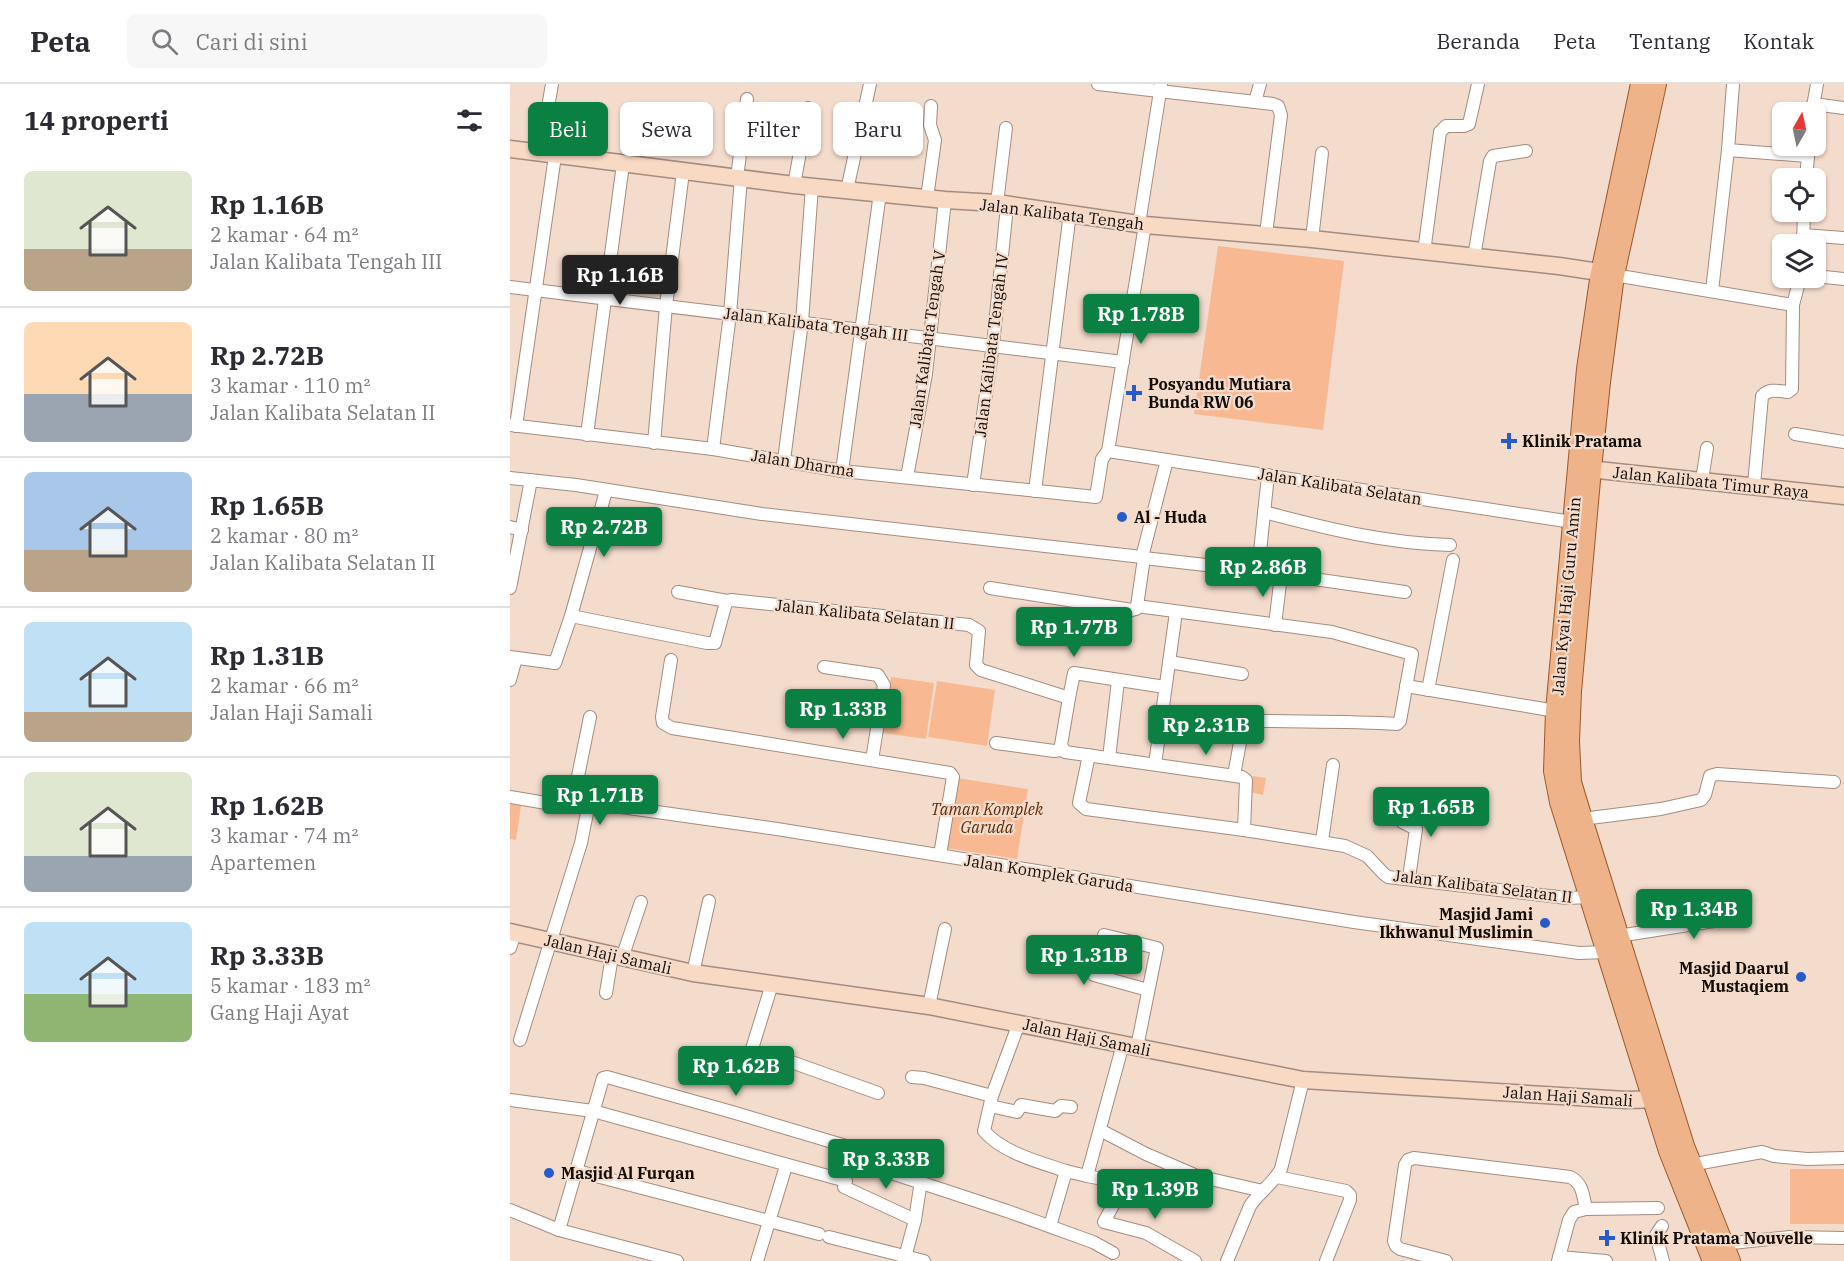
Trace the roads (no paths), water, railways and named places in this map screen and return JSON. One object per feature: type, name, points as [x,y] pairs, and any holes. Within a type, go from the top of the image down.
[{"type":"main road","name":"Jalan Kyai Haji Guru Amin","points":[[1608,947],[1582,819],[1571,782],[1569,741],[1587,369],[1602,273],[1641,84]]},
{"type":"main road","name":"Jalan Kyai Haji Guru Amin","points":[[1602,273],[1656,84]]},
{"type":"main road","name":"Jalan Kyai Haji Guru Amin","points":[[1584,468],[1562,520],[1550,710],[1554,771],[1556,786],[1587,897],[1608,947],[1655,1099]]},
{"type":"main road","points":[[1655,1099],[1690,1165],[1722,1255]]},
{"type":"main road","points":[[1655,1099],[1669,1151],[1722,1255]]},
{"type":"street","points":[[551,102],[552,84]]},
{"type":"street","points":[[847,190],[870,84]]},
{"type":"street","points":[[1098,84],[1161,87],[1278,106],[1281,115],[1266,234]]},
{"type":"street","points":[[1256,102],[1260,84]]},
{"type":"street","points":[[1424,252],[1440,132],[1446,126],[1464,126],[1469,123],[1478,84]]},
{"type":"street","points":[[1712,291],[1728,150],[1732,84]]},
{"type":"street","points":[[1814,102],[1817,84]]},
{"type":"street","points":[[1108,451],[1123,362],[1161,87]]},
{"type":"street","points":[[713,449],[730,314],[747,99]]},
{"type":"street","points":[[927,198],[935,140],[930,125],[931,106]]},
{"type":"street","points":[[1826,108],[1844,108]]},
{"type":"street","name":"Jalan Kalibata Tengah IV","points":[[973,485],[993,345],[1006,128]]},
{"type":"street","name":"Jalan Kalibata Tengah","points":[[510,150],[528,152]]},
{"type":"street","points":[[1728,150],[1772,151]]},
{"type":"street","points":[[1474,257],[1492,156],[1526,151]]},
{"type":"street","points":[[1312,238],[1322,153]]},
{"type":"street","points":[[513,426],[535,290],[547,156]]},
{"type":"street","name":"Jalan Kalibata Tengah","points":[[555,156],[812,187],[1002,204],[1142,224],[1312,238],[1602,273]]},
{"type":"street","points":[[794,184],[799,156]]},
{"type":"street","points":[[587,435],[623,164]]},
{"type":"street","points":[[654,443],[666,306],[683,172]]},
{"type":"street","points":[[784,460],[802,322],[812,187]]},
{"type":"street","points":[[842,471],[880,193]]},
{"type":"street","name":"Jalan Kalibata Tengah V","points":[[907,477],[926,375],[945,200]]},
{"type":"street","points":[[1035,491],[1070,213]]},
{"type":"street","points":[[1826,239],[1844,238]]},
{"type":"street","points":[[1602,273],[1793,305]]},
{"type":"street","points":[[1826,277],[1844,279]]},
{"type":"street","name":"Jalan Kalibata Tengah III","points":[[510,287],[1123,362]]},
{"type":"street","points":[[1754,485],[1762,396],[1773,390],[1788,392],[1792,389],[1793,305],[1798,288]]},
{"type":"street","name":"Jalan Dharma","points":[[513,426],[713,449],[842,471],[1096,497],[1102,459],[1108,451]]},
{"type":"street","points":[[1795,435],[1844,442]]},
{"type":"street","points":[[1702,480],[1707,448]]},
{"type":"street","name":"Jalan Kalibata Selatan","points":[[1108,451],[1562,520]]},
{"type":"street","points":[[990,588],[1136,609],[1143,558],[1167,460]]},
{"type":"street","name":"Jalan Kalibata Timur Raya","points":[[1584,468],[1844,496]]},
{"type":"street","points":[[1258,571],[1268,475]]},
{"type":"street","points":[[510,478],[576,485],[762,514],[1258,571],[1405,592]]},
{"type":"street","points":[[510,588],[516,528],[531,480]]},
{"type":"street","points":[[510,680],[513,658],[553,663],[557,660],[606,490]]},
{"type":"street","points":[[1264,512],[1337,532],[1385,541],[1450,545]]},
{"type":"street","points":[[1428,690],[1453,560]]},
{"type":"street","points":[[1275,625],[1281,575]]},
{"type":"street","points":[[571,616],[715,643],[727,600],[678,592]]},
{"type":"street","name":"Jalan Kalibata Selatan II","points":[[727,600],[969,625],[979,631],[976,665],[981,670],[1069,698]]},
{"type":"street","points":[[1137,606],[1332,632],[1412,653],[1400,721],[1397,724],[1244,721],[1163,712]]},
{"type":"street","points":[[1155,764],[1176,612]]},
{"type":"street","points":[[671,660],[662,717],[663,723],[667,726],[952,774],[940,855]]},
{"type":"street","points":[[1169,662],[1242,674]]},
{"type":"street","points":[[824,667],[878,675],[882,679],[884,686],[872,760]]},
{"type":"street","points":[[1062,750],[1074,673],[1165,687]]},
{"type":"street","points":[[1109,758],[1118,681]]},
{"type":"street","points":[[1406,686],[1550,710]]},
{"type":"street","points":[[520,1040],[581,843],[589,803],[579,801],[574,796],[590,717]]},
{"type":"street","points":[[1234,775],[1244,721]]},
{"type":"street","points":[[996,743],[1054,751],[1062,750],[1234,775],[1246,780],[1244,830]]},
{"type":"street","name":"Jalan Kalibata Selatan II","points":[[1089,755],[1079,803],[1086,810],[1244,830],[1345,846],[1367,856],[1388,877],[1567,898],[1587,897]]},
{"type":"street","points":[[1322,841],[1333,765]]},
{"type":"street","points":[[1582,819],[1701,800],[1705,795],[1710,776],[1717,774],[1834,782]]},
{"type":"street","points":[[510,797],[564,806]]},
{"type":"street","name":"Jalan Komplek Garuda","points":[[589,803],[940,855],[1354,922],[1584,953],[1733,918]]},
{"type":"street","points":[[1402,822],[1416,829],[1409,878]]},
{"type":"street","points":[[693,973],[709,901]]},
{"type":"street","points":[[606,993],[617,957],[641,902]]},
{"type":"street","points":[[929,1006],[945,929]]},
{"type":"street","points":[[1087,1176],[1100,1130],[1148,990],[1157,948],[1104,935],[1094,975],[1148,990]]},
{"type":"street","name":"Jalan Haji Samali","points":[[512,938],[551,941],[693,973],[929,1006],[1303,1080],[1626,1100],[1655,1099]]},
{"type":"street","points":[[747,1065],[772,984]]},
{"type":"street","points":[[1019,1023],[991,1101],[984,1131],[1025,1158],[1066,1171],[1146,1188],[1160,1194]]},
{"type":"street","points":[[783,1059],[878,1093]]},
{"type":"street","points":[[558,1230],[601,1082],[603,1078],[608,1077],[732,1112],[854,1154],[921,1181],[1094,1242],[1113,1253]]},
{"type":"street","points":[[912,1077],[924,1078],[1017,1112],[1022,1105],[1055,1111],[1061,1106],[1071,1107]]},
{"type":"street","points":[[1227,1261],[1250,1206],[1277,1177],[1284,1160],[1303,1080]]},
{"type":"street","points":[[510,1101],[593,1111],[786,1166],[845,1184],[915,1220]]},
{"type":"street","points":[[1100,1130],[1146,1154],[1197,1176],[1263,1191]]},
{"type":"street","points":[[1690,1165],[1762,1152],[1774,1156],[1808,1159],[1844,1158]]},
{"type":"street","points":[[1446,1261],[1400,1249],[1394,1240],[1405,1165],[1413,1158],[1570,1177],[1578,1180],[1581,1186],[1586,1209]]},
{"type":"street","points":[[757,1261],[786,1166]]},
{"type":"street","points":[[577,1171],[905,1258],[924,1261]]},
{"type":"street","points":[[1050,1226],[1066,1171]]},
{"type":"street","points":[[1277,1177],[1346,1191],[1350,1195],[1326,1261]]},
{"type":"street","points":[[905,1258],[915,1220],[921,1181]]},
{"type":"street","points":[[1125,1183],[1104,1222],[1146,1233],[1195,1261]]},
{"type":"street","points":[[1606,1261],[1558,1259],[1569,1220],[1574,1212],[1586,1209],[1658,1208]]},
{"type":"street","points":[[510,1210],[558,1230],[660,1259],[677,1261]]},
{"type":"street","points":[[1662,1226],[1656,1235],[1663,1261]]},
{"type":"street","points":[[1722,1255],[1791,1237],[1844,1238]]},
{"type":"place","name":"Posyandu Mutiara Bunda RW 06","points":[[1134,393]]},
{"type":"place","name":"Klinik Pratama","points":[[1509,441]]},
{"type":"place","name":"Al - Huda","points":[[1122,517]]},
{"type":"place","name":"Masjid Jami Ikhwanul Muslimin","points":[[1545,923]]},
{"type":"place","name":"Masjid Daarul Mustaqiem","points":[[1801,977]]},
{"type":"place","name":"Masjid Al Furqan","points":[[549,1173]]},
{"type":"place","name":"Klinik Pratama Nouvelle","points":[[1607,1238]]},
{"type":"park label","name":"Taman Komplek Garuda","points":[[987,818]]}]
